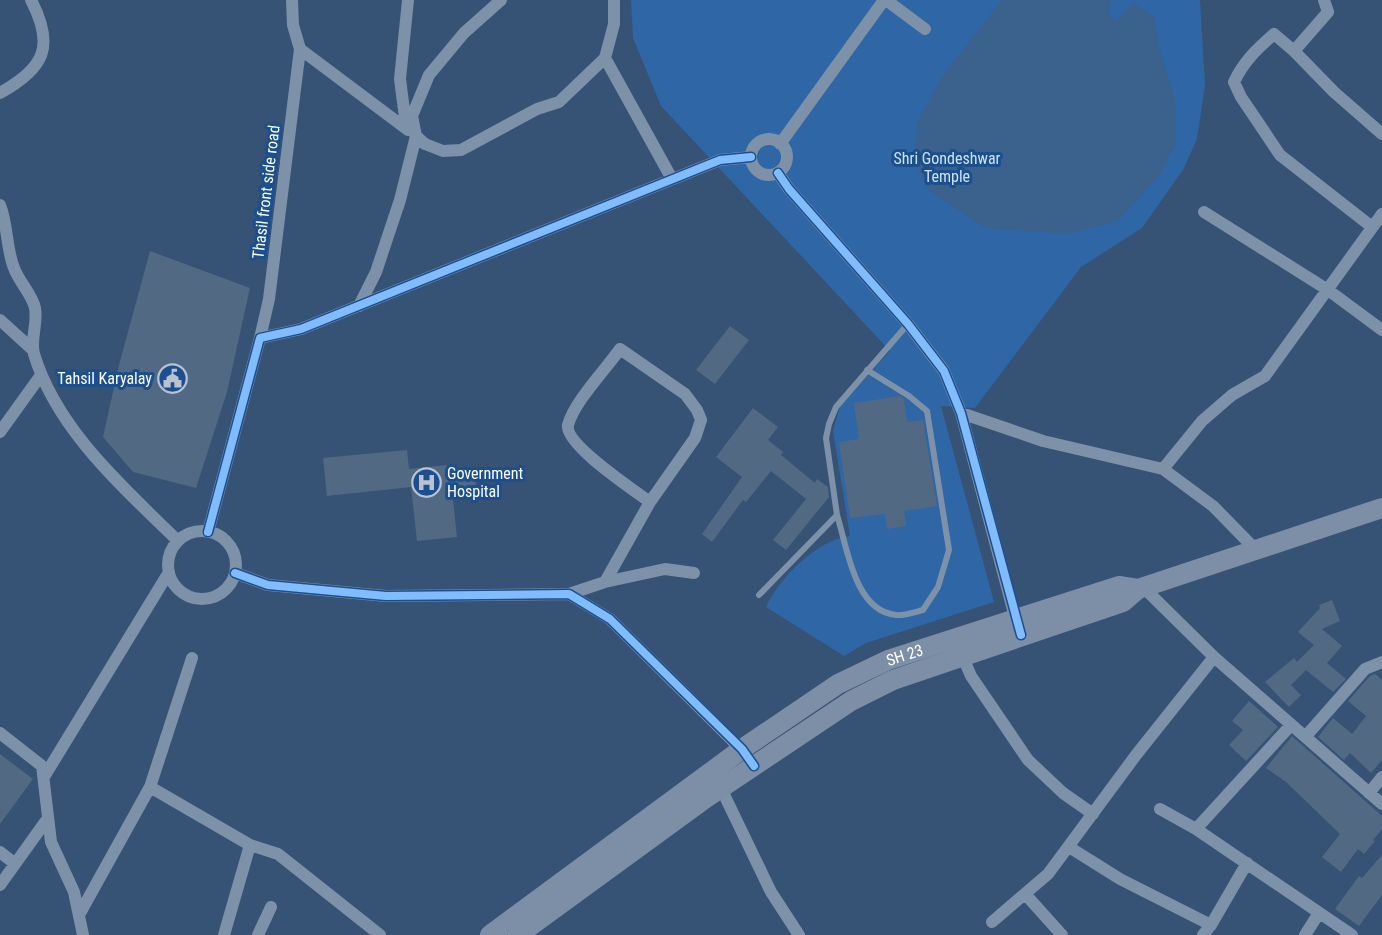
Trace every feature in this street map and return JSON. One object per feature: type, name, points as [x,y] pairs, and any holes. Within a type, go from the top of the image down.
[{"type":"main road","points":[[490,935],[594,869],[716,779],[754,766],[851,701],[893,680],[962,655],[1018,627],[1087,605],[1123,602],[1141,588],[1382,508]]},
{"type":"main road","name":"SH 23","points":[[716,779],[742,749],[838,684],[888,660],[923,648],[1018,627]]},
{"type":"main road","points":[[923,648],[929,667]]},
{"type":"main road","points":[[518,935],[594,869]]},
{"type":"street","points":[[0,93],[32,72],[45,46],[42,21],[31,0]]},
{"type":"street","points":[[292,0],[293,25],[300,49],[425,144],[443,150],[461,150],[537,109],[559,102],[605,58],[614,24],[614,0]]},
{"type":"street","points":[[408,0],[400,79],[405,118],[416,136]]},
{"type":"street","points":[[359,306],[376,272],[400,200],[416,136],[412,116],[429,75],[464,33],[501,0]]},
{"type":"street","points":[[780,144],[885,0],[925,29]]},
{"type":"street","points":[[1294,51],[1328,12],[1324,0]]},
{"type":"street","points":[[1372,227],[1280,155],[1241,97],[1234,82],[1247,58],[1274,34],[1382,134]]},
{"type":"street","name":"Thasil front side road","points":[[208,532],[269,299],[300,49]]},
{"type":"street","points":[[605,58],[672,179]]},
{"type":"street","points":[[770,140],[780,144],[787,160],[778,172],[764,174],[754,167],[751,157],[752,151],[759,142],[770,140]]},
{"type":"street","points":[[260,338],[301,329],[720,160],[751,157]]},
{"type":"street","points":[[778,172],[789,189],[908,324],[944,371],[961,413],[1018,627]]},
{"type":"street","points":[[0,205],[14,269],[35,306],[37,324],[33,350],[41,375],[83,441],[113,477],[178,541]]},
{"type":"street","points":[[1204,212],[1328,290],[1382,330]]},
{"type":"street","points":[[1162,469],[1203,421],[1233,394],[1265,376],[1382,214]]},
{"type":"street","points":[[0,320],[33,350]]},
{"type":"street","points":[[605,582],[650,502],[695,438],[701,420],[697,410],[685,394],[620,349],[574,412],[567,427],[569,436],[582,450],[650,502]]},
{"type":"street","points":[[0,432],[41,375]]},
{"type":"street","points":[[961,413],[1043,441],[1162,469],[1213,506],[1256,550]]},
{"type":"street","points":[[197,532],[208,532],[218,535],[233,551],[235,573],[223,592],[213,598],[201,599],[180,591],[169,572],[168,561],[178,541],[197,532]]},
{"type":"street","points":[[235,573],[268,585],[386,596],[569,594],[605,582],[665,568],[694,573]]},
{"type":"street","points":[[44,777],[169,572]]},
{"type":"street","points":[[1141,588],[1214,657],[1382,804]]},
{"type":"street","points":[[569,594],[610,620],[742,749],[754,766]]},
{"type":"street","points":[[962,655],[971,676],[1028,760],[1063,793],[1094,814]]},
{"type":"street","points":[[992,922],[1026,895],[1069,848],[1214,657]]},
{"type":"street","points":[[79,915],[150,787],[192,658]]},
{"type":"street","points":[[1306,736],[1365,669],[1382,662]]},
{"type":"street","points":[[1196,829],[1291,725]]},
{"type":"street","points":[[0,733],[42,766],[51,842],[74,892],[83,935]]},
{"type":"street","points":[[1369,792],[1382,777]]},
{"type":"street","points":[[716,779],[771,892],[799,935]]},
{"type":"street","points":[[150,787],[250,845],[278,854],[380,935]]},
{"type":"street","points":[[1160,809],[1196,829],[1352,935]]},
{"type":"street","points":[[0,885],[48,818]]},
{"type":"street","points":[[224,935],[250,845]]},
{"type":"street","points":[[1069,848],[1120,879],[1211,925]]},
{"type":"street","points":[[0,852],[14,863]]},
{"type":"street","points":[[1203,935],[1247,863]]},
{"type":"street","points":[[1026,895],[1062,935]]},
{"type":"street","points":[[258,935],[272,907]]},
{"type":"street","points":[[1305,935],[1319,913]]},
{"type":"lane","points":[[867,370],[909,396],[927,411],[949,550],[938,587],[923,610],[898,616],[889,614],[869,600],[851,568],[837,515],[826,438],[836,407],[867,370],[908,324]]},
{"type":"lane","points":[[759,595],[837,515]]},
{"type":"green space","name":"Shri Gondeshwar Temple","points":[[631,0],[1200,0],[1205,85],[1197,139],[1183,170],[1142,228],[1081,267],[975,408],[941,406],[994,602],[866,643],[844,656],[766,607],[780,584],[801,562],[825,544],[850,536],[833,431],[840,406],[890,351],[661,106],[633,38]]},
{"type":"shaded area","points":[[1002,0],[1112,0],[1108,12],[1117,21],[1133,3],[1154,16],[1159,47],[1175,100],[1176,144],[1158,177],[1118,221],[1070,234],[986,228],[930,192],[914,160],[918,120],[943,75]]},
{"type":"building","name":"Tahsil Karyalay","points":[[150,251],[250,288],[227,392],[196,488],[133,472],[103,437],[119,365]]},
{"type":"building","points":[[730,326],[749,340],[715,384],[696,370]]},
{"type":"building","points":[[900,396],[904,399],[907,422],[923,420],[937,506],[904,511],[906,526],[887,529],[885,514],[850,518],[839,442],[859,439],[854,403]]},
{"type":"building","points":[[753,408],[778,427],[768,440],[783,452],[781,455],[815,483],[817,479],[828,487],[829,497],[786,550],[773,540],[806,499],[771,471],[746,502],[743,500],[712,542],[702,534],[742,477],[716,457]]},
{"type":"building","points":[[407,450],[409,469],[447,465],[448,471],[474,468],[477,498],[453,500],[457,537],[417,541],[411,487],[327,496],[323,458]]},
{"type":"building","points":[[1332,600],[1340,621],[1322,629],[1342,646],[1327,663],[1346,679],[1333,692],[1306,670],[1291,685],[1301,695],[1289,707],[1265,682],[1294,658],[1297,662],[1314,645],[1298,632],[1320,608],[1319,605]]},
{"type":"building","points":[[1375,674],[1382,680],[1382,760],[1371,773],[1350,753],[1344,760],[1318,737],[1333,718],[1352,734],[1366,716],[1348,701],[1370,676]]},
{"type":"building","points":[[1249,701],[1278,727],[1246,761],[1229,745],[1243,730],[1232,721]]},
{"type":"building","points":[[1292,736],[1382,816],[1382,829],[1373,840],[1375,841],[1364,854],[1358,849],[1341,872],[1322,857],[1340,834],[1286,782],[1266,768]]},
{"type":"building","points":[[0,754],[33,779],[0,824]]},
{"type":"building","points":[[1382,855],[1382,895],[1359,926],[1335,909],[1359,876],[1362,878]]},
{"type":"cycle path","points":[[208,532],[260,338],[301,329],[720,160],[751,157]]},
{"type":"cycle path","points":[[778,173],[789,189],[908,324],[944,371],[961,413],[1021,635]]},
{"type":"cycle path","points":[[235,573],[268,585],[386,596],[569,594],[610,619],[742,749],[754,766]]},
{"type":"place","name":"Tahsil Karyalay","points":[[173,378]]},
{"type":"place","name":"Government Hospital","points":[[426,482]]}]
